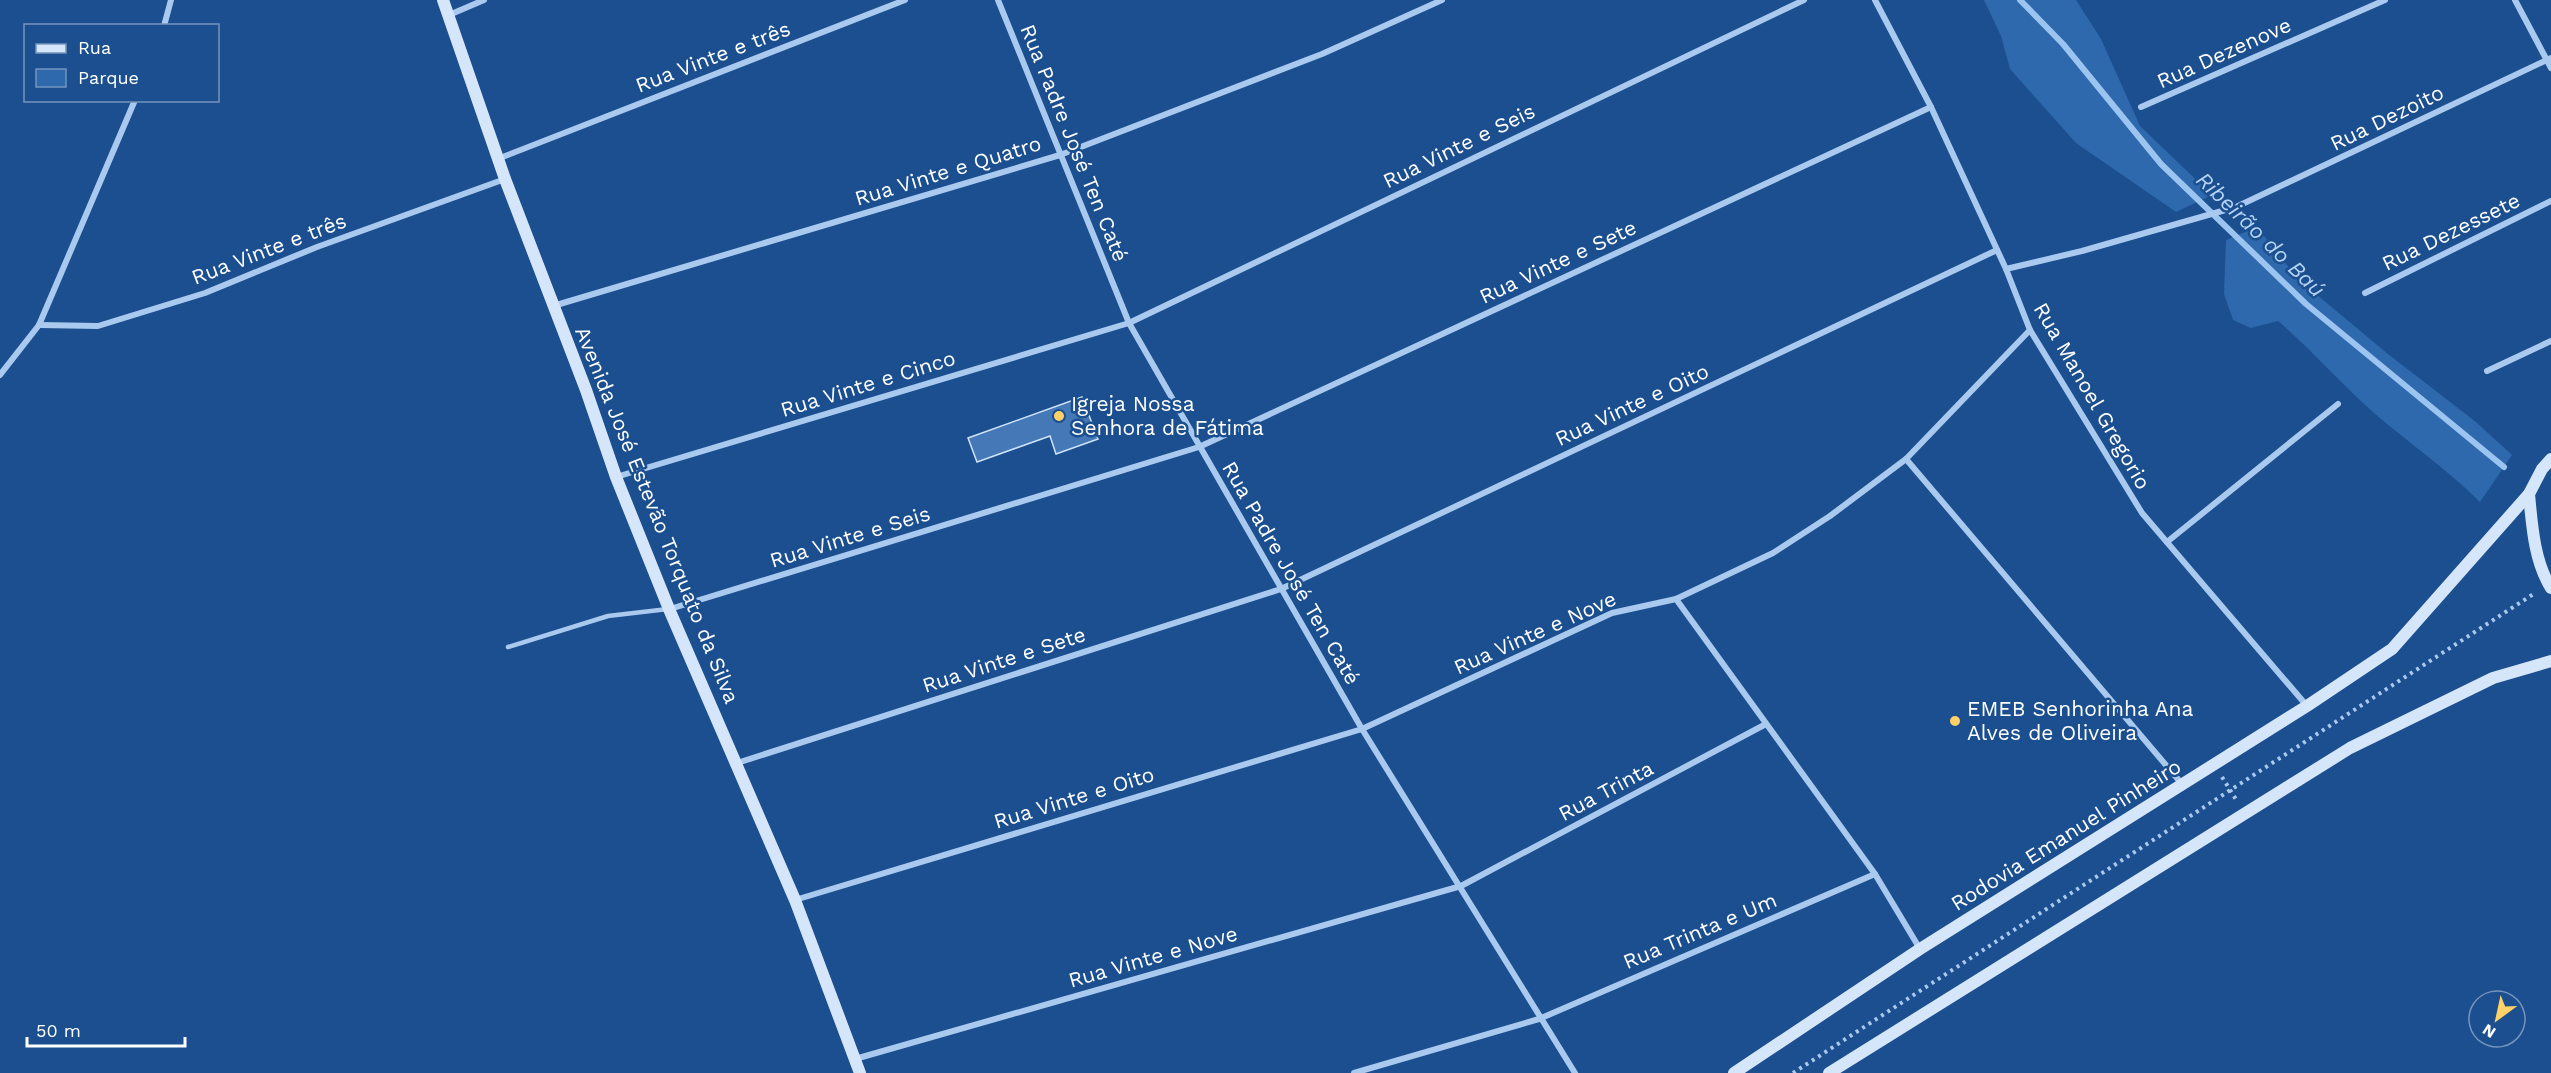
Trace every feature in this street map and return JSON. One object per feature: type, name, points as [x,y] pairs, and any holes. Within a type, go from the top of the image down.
[{"type":"main road","name":"Avenida José Estevão Torquato da Silva","points":[[443,0],[506,179],[586,390],[616,477],[669,609],[795,900],[860,1073]]},
{"type":"main road","name":"Rodovia Emanuel Pinheiro","points":[[1734,1073],[1920,949],[2307,706],[2392,650],[2529,494],[2542,469],[2551,459]]},
{"type":"main road","points":[[2529,494],[2534,538],[2550,586]]},
{"type":"main road","points":[[1830,1073],[2350,748],[2493,678],[2551,661]]},
{"type":"street","points":[[165,24],[171,0]]},
{"type":"street","points":[[449,15],[484,0]]},
{"type":"street","name":"Rua Vinte e três","points":[[500,159],[905,0]]},
{"type":"street","name":"Rua Padre José Ten Caté","points":[[998,0],[1129,323],[1362,729],[1461,886],[1539,1019],[1575,1073]]},
{"type":"street","name":"Rua Vinte e Quatro","points":[[553,306],[1060,155],[1322,54],[1442,0]]},
{"type":"street","name":"Rua Vinte e Seis","points":[[1129,323],[1804,0]]},
{"type":"street","name":"Rua Manoel Gregorio","points":[[1875,0],[1931,107],[2006,269],[2030,330],[2142,513],[2307,706]]},
{"type":"street","name":"Rua Dezenove","points":[[2141,107],[2385,0]]},
{"type":"street","points":[[2516,0],[2549,59],[2551,68]]},
{"type":"street","name":"Rua Dezoito","points":[[2006,269],[2082,251],[2236,207],[2549,59]]},
{"type":"street","points":[[0,375],[39,325],[134,102]]},
{"type":"street","name":"Rua Vinte e Sete","points":[[1199,447],[1931,107]]},
{"type":"street","name":"Rua Vinte e três","points":[[39,325],[98,326],[205,293],[317,247],[506,179]]},
{"type":"street","name":"Rua Dezessete","points":[[2365,293],[2551,201]]},
{"type":"street","name":"Rua Vinte e Oito","points":[[1281,589],[1997,250]]},
{"type":"street","name":"Rua Vinte e Cinco","points":[[616,477],[1129,323]]},
{"type":"street","name":"Rua Vinte e Nove","points":[[1362,729],[1612,613],[1676,599],[1773,553],[1830,516],[1906,459],[2030,330]]},
{"type":"street","points":[[2487,371],[2551,341]]},
{"type":"street","points":[[2167,542],[2338,404]]},
{"type":"street","name":"Rua Vinte e Seis","points":[[669,609],[1199,447]]},
{"type":"street","points":[[1906,459],[2182,784]]},
{"type":"street","name":"Rua Vinte e Sete","points":[[737,763],[1281,589]]},
{"type":"street","points":[[1676,599],[1875,874],[1920,949]]},
{"type":"street","name":"Rua Trinta","points":[[1461,886],[1766,724]]},
{"type":"street","name":"Rua Vinte e Oito","points":[[795,900],[1362,729]]},
{"type":"street","name":"Rua Trinta e Um","points":[[1539,1019],[1875,874]]},
{"type":"street","name":"Rua Vinte e Nove","points":[[854,1060],[1461,886]]},
{"type":"street","points":[[1354,1073],[1539,1019]]},
{"type":"lane","name":"Rua Vinte e Seis","points":[[508,648],[608,616],[669,609]]},
{"type":"path","points":[[1792,1073],[2550,586]]},
{"type":"path","points":[[2214,764],[2245,814]]},
{"type":"green space","points":[[1984,0],[2076,0],[2101,39],[2140,126],[2212,195],[2176,212],[2076,143],[2010,69],[2001,36]]},
{"type":"green space","points":[[2257,227],[2298,279],[2388,354],[2476,422],[2512,455],[2480,502],[2374,413],[2278,321],[2251,328],[2233,320],[2224,294],[2226,240]]},
{"type":"building","name":"Igreja Nossa Senhora de Fátima","points":[[1082,397],[1098,439],[1056,454],[1050,436],[977,462],[968,438]]},
{"type":"waterway","name":"Ribeirão do Baú","points":[[2020,0],[2063,44],[2161,164],[2306,304],[2504,467]]},
{"type":"place","name":"Igreja Nossa Senhora de Fátima","points":[[1059,416]]},
{"type":"place","name":"EMEB Senhorinha Ana Alves de Oliveira","points":[[1955,721]]}]
